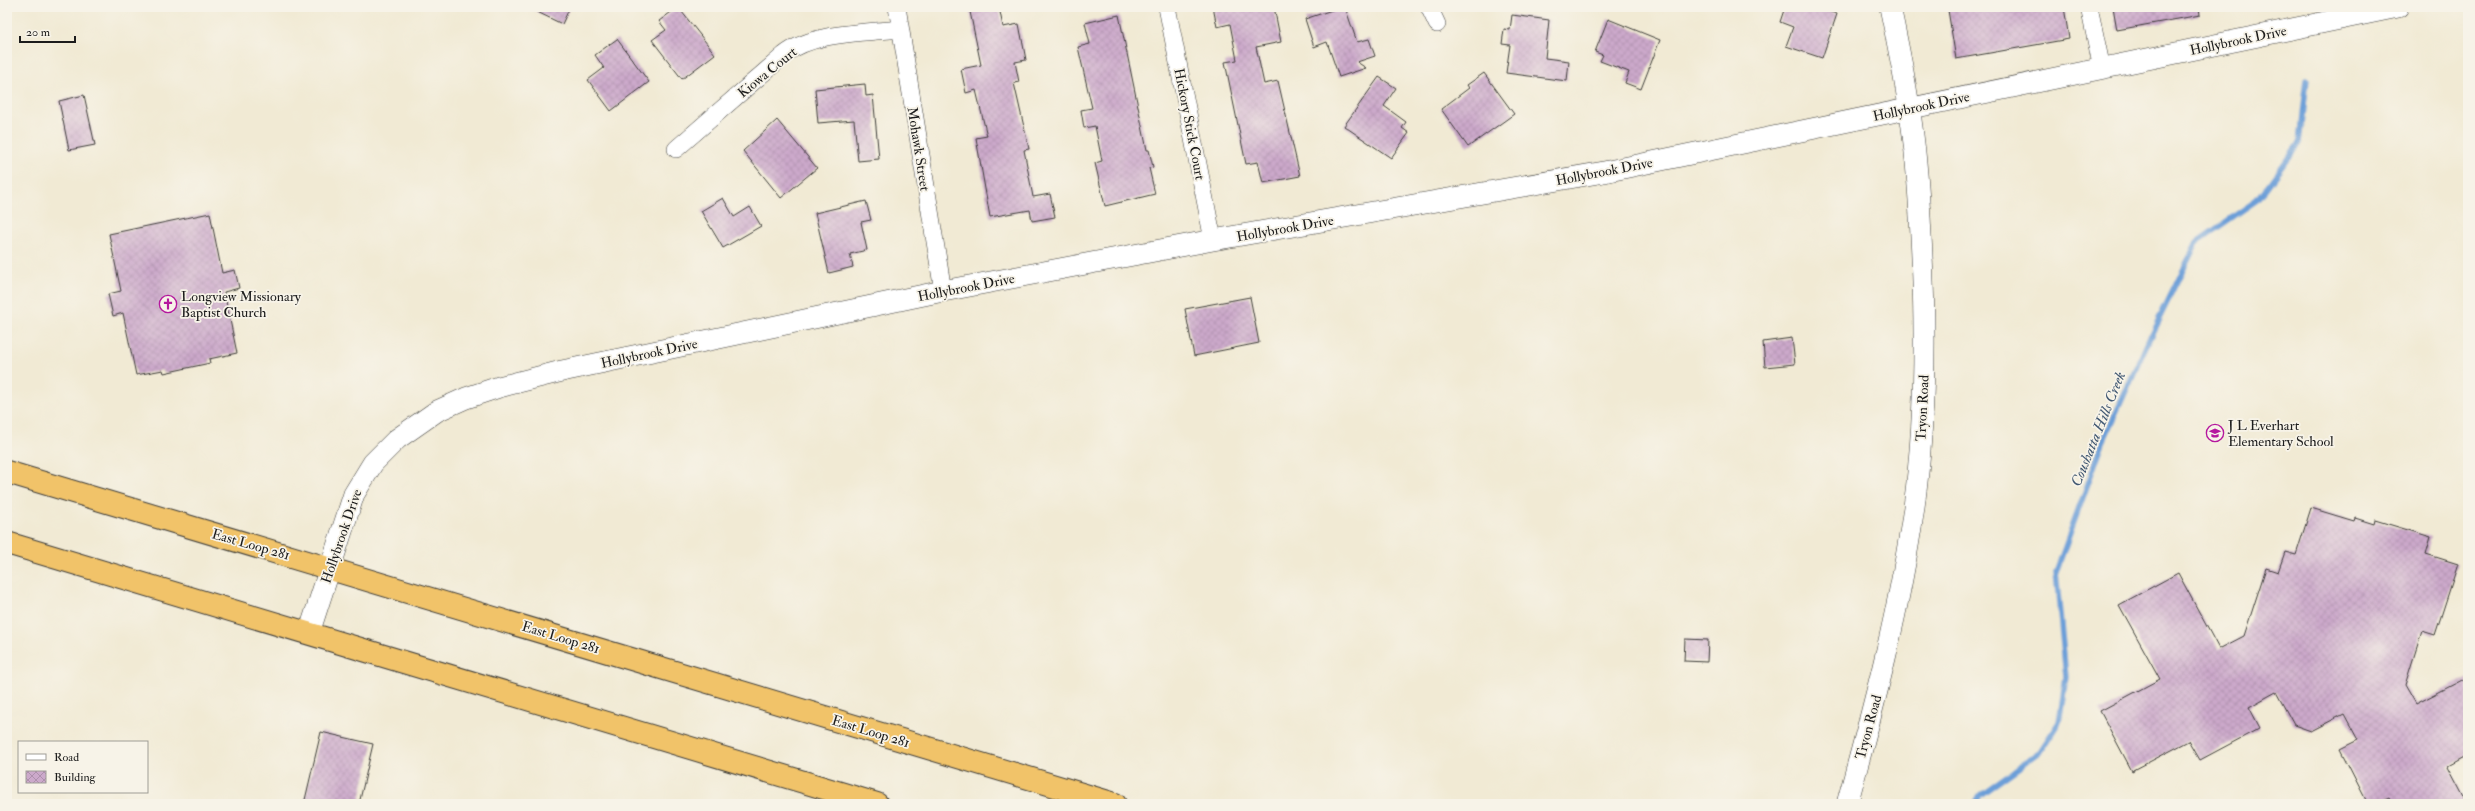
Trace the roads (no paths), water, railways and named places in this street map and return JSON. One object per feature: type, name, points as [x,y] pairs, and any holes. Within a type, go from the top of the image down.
[{"type":"highway","name":"East Loop 281","points":[[7,472],[1115,804]]},
{"type":"highway","points":[[7,543],[877,804]]},
{"type":"street","name":"Mohawk Street","points":[[896,7],[943,291]]},
{"type":"street","name":"Hickory Stick Court","points":[[1167,7],[1213,240]]},
{"type":"street","points":[[1429,7],[1437,24]]},
{"type":"street","name":"Tryon Road","points":[[1846,804],[1888,651],[1907,549],[1919,456],[1924,361],[1924,276],[1920,212],[1910,108],[1890,7]]},
{"type":"street","points":[[2089,7],[2102,68]]},
{"type":"street","name":"Hollybrook Drive","points":[[309,633],[348,510],[362,478],[384,450],[423,419],[450,404],[498,387],[562,371],[943,291],[1213,240],[1604,172],[2398,7]]},
{"type":"street","name":"Kiowa Court","points":[[676,149],[784,55],[800,44],[822,39],[899,29]]},
{"type":"waterway","name":"Coushatta Hills Creek","points":[[1975,804],[1980,795],[2039,753],[2059,722],[2066,677],[2056,572],[2103,442],[2151,335],[2197,242],[2257,200],[2300,142],[2307,79]]},
{"type":"place","name":"Longview Missionary Baptist Church","points":[[168,304]]},
{"type":"place","name":"J L Everhart Elementary School","points":[[2215,433]]}]
